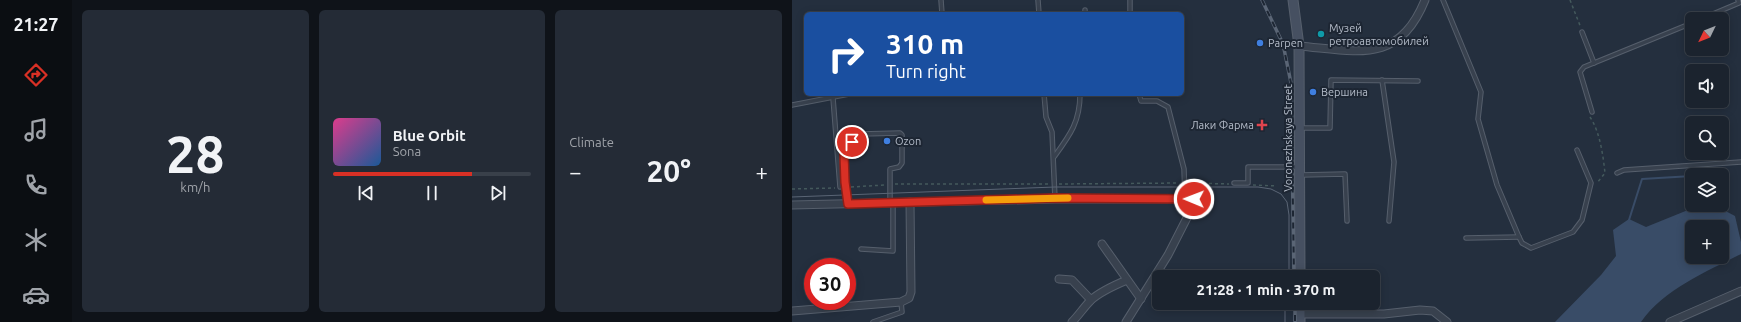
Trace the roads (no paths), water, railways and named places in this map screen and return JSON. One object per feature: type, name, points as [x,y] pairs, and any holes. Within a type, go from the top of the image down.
[{"type":"street","name":"Voronezhskaya Street","points":[[1293,0],[1299,46],[1301,171],[1300,270]]},
{"type":"street","points":[[1299,46],[1360,50],[1374,50],[1386,46],[1407,33],[1419,14],[1425,0]]},
{"type":"street","points":[[792,205],[1055,198],[1194,199],[1192,208],[1168,255],[1126,322]]},
{"type":"street","points":[[792,311],[901,302],[909,298],[911,292],[910,202]]},
{"type":"street","points":[[1102,244],[1141,299]]},
{"type":"street","points":[[1059,279],[1072,280],[1090,300]]},
{"type":"street","points":[[1072,322],[1081,314],[1090,300],[1106,289],[1127,280]]},
{"type":"street","points":[[1670,322],[1741,291]]},
{"type":"street","points":[[1300,318],[1363,313],[1384,314],[1420,310],[1433,311],[1447,322]]},
{"type":"lane","points":[[941,0],[942,12]]},
{"type":"lane","points":[[1038,0],[1039,12]]},
{"type":"lane","points":[[1130,0],[1130,12]]},
{"type":"lane","points":[[1443,0],[1481,92],[1478,119],[1497,185],[1522,243],[1531,248],[1573,232],[1582,220],[1591,183],[1577,150]]},
{"type":"lane","points":[[1718,12],[1739,3],[1738,0]]},
{"type":"lane","points":[[1592,112],[1580,72],[1584,67],[1685,26]]},
{"type":"lane","points":[[1582,32],[1594,63]]},
{"type":"lane","points":[[1300,128],[1330,128],[1332,80],[1418,80]]},
{"type":"lane","points":[[1382,80],[1394,162],[1390,221]]},
{"type":"lane","points":[[792,105],[818,98],[833,98],[841,96]]},
{"type":"lane","points":[[1044,96],[1046,118],[1052,132],[1055,198]]},
{"type":"lane","points":[[1054,157],[1069,136],[1080,111],[1080,96]]},
{"type":"lane","points":[[1140,96],[1141,101],[1157,101],[1168,107],[1184,169],[1185,198]]},
{"type":"lane","points":[[833,98],[840,188]]},
{"type":"lane","points":[[848,128],[853,128],[858,136]]},
{"type":"lane","points":[[848,204],[847,187],[845,182],[844,154],[846,149],[858,136],[863,133],[902,134],[903,162],[899,167],[890,169],[893,251],[861,249]]},
{"type":"lane","points":[[1616,173],[1624,170],[1741,162]]},
{"type":"lane","points":[[1234,184],[1248,183],[1248,167],[1346,174],[1347,220]]},
{"type":"lane","points":[[1466,238],[1519,237]]},
{"type":"lane","points":[[873,322],[902,312],[901,302]]},
{"type":"water","points":[[1685,211],[1727,212],[1735,216],[1741,242],[1741,254],[1729,260],[1729,220],[1685,220],[1685,264],[1721,264],[1686,282],[1661,300],[1650,310],[1641,322],[1555,322],[1601,275],[1616,256],[1613,230],[1629,219],[1646,227]]},
{"type":"waterway","points":[[1629,220],[1642,179],[1685,176]]},
{"type":"tram line","points":[[792,197],[1055,187],[1258,187],[1271,189],[1281,194],[1287,202],[1289,215],[1289,270]]},
{"type":"tram line","points":[[1285,310],[1285,322]]},
{"type":"railway","points":[[1262,0],[1283,44],[1291,83],[1294,270]]},
{"type":"railway","points":[[1295,310],[1295,322]]},
{"type":"place","name":"Музей ретроавтомобилей","points":[[1321,34]]},
{"type":"place","name":"Parpen","points":[[1260,43]]},
{"type":"place","name":"Вершина","points":[[1313,92]]},
{"type":"place","name":"Лаки Фарма","points":[[1262,125]]},
{"type":"place","name":"Ozon","points":[[887,141]]}]
